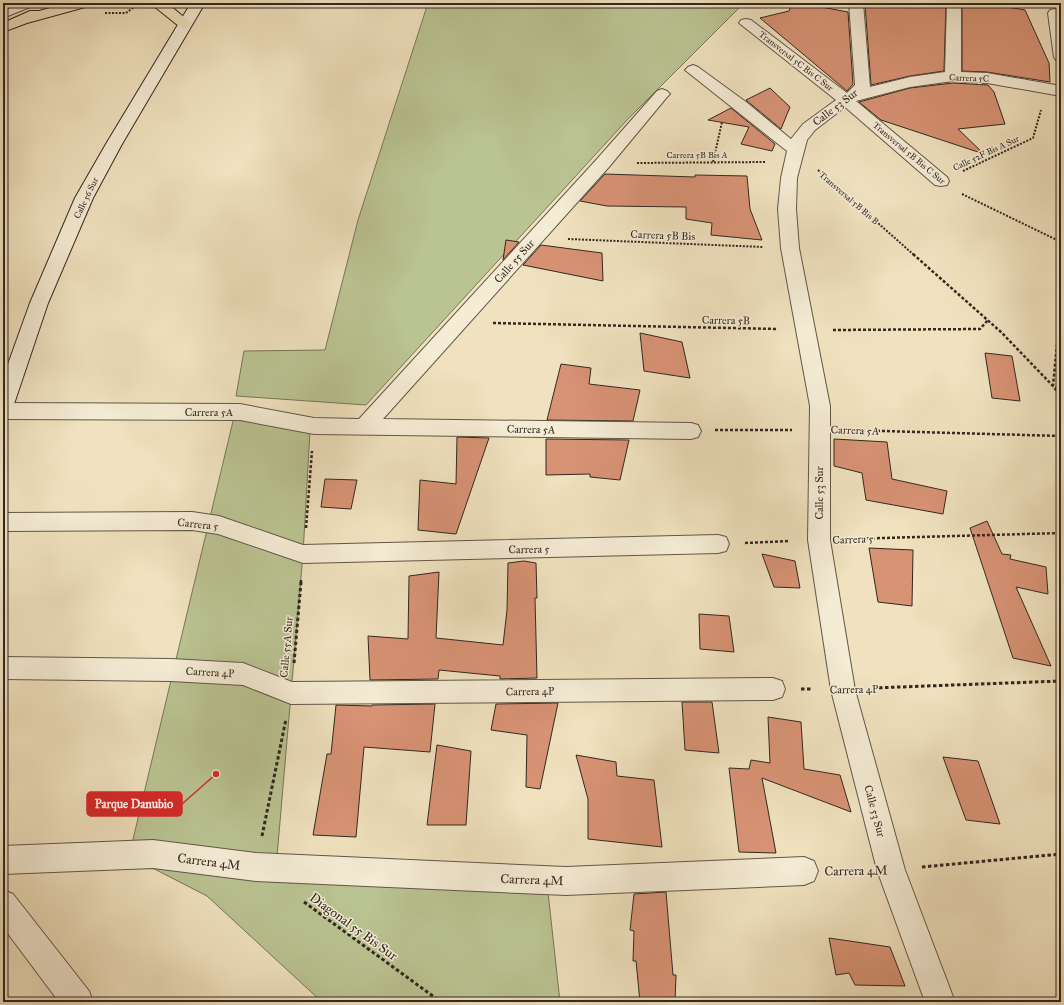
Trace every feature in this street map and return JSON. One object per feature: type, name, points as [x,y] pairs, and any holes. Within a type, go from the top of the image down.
[{"type":"main road","points":[[3,28],[61,3]]},
{"type":"main road","points":[[21,20],[84,3]]},
{"type":"main road","points":[[157,3],[185,24]]},
{"type":"street","name":"Calle 56 Sur","points":[[3,407],[39,303],[84,198],[114,144],[198,3]]},
{"type":"street","name":"Calle 53 Sur","points":[[856,3],[863,86],[850,98],[828,111],[809,127],[799,139],[793,156],[789,178],[787,209],[790,248],[804,330],[820,406],[819,540],[843,690],[891,870],[940,1002]]},
{"type":"street","points":[[953,76],[954,3]]},
{"type":"street","points":[[1055,12],[1061,57]]},
{"type":"street","name":"Transversal 5C Bis C Sur","points":[[746,23],[850,98]]},
{"type":"street","points":[[693,70],[728,96],[793,156]]},
{"type":"street","name":"Carrera 5C","points":[[850,98],[910,82],[953,76],[987,78],[1054,90]]},
{"type":"street","name":"Calle 55 Sur","points":[[364,427],[603,163],[662,94]]},
{"type":"street","name":"Transversal 5B Bis C Sur","points":[[850,98],[941,182]]},
{"type":"street","name":"Carrera 5A","points":[[3,411],[240,412],[314,426],[691,431]]},
{"type":"street","name":"Carrera 5","points":[[3,522],[192,521],[220,525],[304,554],[718,544]]},
{"type":"street","name":"Carrera 4P","points":[[3,668],[171,670],[244,674],[267,682],[291,693],[773,689]]},
{"type":"street","name":"Carrera 4M","points":[[3,860],[153,854],[256,867],[566,881],[804,871]]},
{"type":"street","points":[[3,904],[78,1002]]},
{"type":"lane","points":[[3,15],[31,3]]},
{"type":"path","points":[[126,13],[138,3]]},
{"type":"path","name":"Calle 52F Bis A Sur","points":[[941,182],[1033,138],[1054,90]]},
{"type":"path","points":[[713,162],[728,96]]},
{"type":"path","name":"Carrera 5B Bis A","points":[[603,163],[713,162],[793,156]]},
{"type":"path","name":"Transversal 5B Bis B","points":[[793,156],[988,320],[1053,386]]},
{"type":"path","name":"Transversal 5B Bis C Sur","points":[[941,182],[980,203],[1061,242]]},
{"type":"path","name":"Carrera 5B Bis","points":[[535,238],[790,248]]},
{"type":"path","points":[[1061,304],[1053,386],[1061,397]]},
{"type":"path","name":"Carrera 5B","points":[[458,322],[804,330],[980,330],[988,320]]},
{"type":"path","points":[[1053,386],[1061,388]]},
{"type":"path","name":"Calle 55A Sur","points":[[256,867],[291,693],[314,426]]},
{"type":"path","name":"Carrera 5A","points":[[691,431],[819,429],[1061,436]]},
{"type":"path","name":"Carrera 5","points":[[718,544],[1061,533]]},
{"type":"path","name":"Carrera 4P","points":[[773,689],[843,690],[1061,681]]},
{"type":"path","name":"Carrera 4M","points":[[804,871],[891,870],[1061,854]]},
{"type":"path","name":"Diagonal 55 Bis Sur","points":[[300,900],[441,1002]]},
{"type":"green space","points":[[428,3],[744,3],[628,119],[366,405],[236,396],[244,351],[325,350],[358,220]]},
{"type":"green space","points":[[234,417],[310,431],[303,554],[275,880],[548,892],[560,1002],[322,1002],[207,896],[129,856]]},
{"type":"building","points":[[792,3],[800,3],[848,12],[853,84],[847,91],[760,18],[789,11]]},
{"type":"building","points":[[946,3],[944,71],[910,76],[871,85],[865,4]]},
{"type":"building","points":[[962,3],[984,3],[1025,10],[1049,63],[1050,82],[987,72],[962,71]]},
{"type":"building","points":[[953,83],[988,85],[994,92],[1005,124],[958,129],[984,154],[881,120],[859,102],[910,88]]},
{"type":"building","points":[[770,88],[790,107],[781,129],[746,100]]},
{"type":"building","points":[[731,108],[775,144],[772,151],[741,144],[749,127],[708,120]]},
{"type":"building","points":[[605,174],[695,177],[695,175],[747,176],[750,209],[762,240],[711,235],[712,223],[686,219],[686,207],[607,206],[580,201]]},
{"type":"building","points":[[506,240],[519,242],[503,260]]},
{"type":"building","points":[[541,245],[602,253],[603,281],[523,265]]},
{"type":"building","points":[[640,333],[682,342],[690,378],[644,371]]},
{"type":"building","points":[[985,353],[1012,356],[1020,401],[992,398]]},
{"type":"building","points":[[561,364],[591,368],[589,384],[640,390],[633,421],[547,420]]},
{"type":"building","points":[[457,437],[489,438],[456,534],[418,530],[420,480],[456,484]]},
{"type":"building","points":[[546,439],[629,440],[620,480],[590,477],[590,474],[546,475]]},
{"type":"building","points":[[834,439],[887,442],[892,479],[947,491],[943,514],[866,500],[862,473],[834,466]]},
{"type":"building","points":[[325,479],[357,480],[351,509],[321,507]]},
{"type":"building","points":[[987,521],[1002,554],[1011,555],[1010,559],[1046,567],[1048,594],[1016,587],[1051,666],[1013,658],[970,528]]},
{"type":"building","points":[[869,548],[913,550],[912,606],[878,602]]},
{"type":"building","points":[[762,554],[795,561],[800,588],[774,587]]},
{"type":"building","points":[[524,561],[536,563],[537,598],[535,598],[537,678],[500,679],[500,676],[439,670],[438,679],[370,680],[368,636],[408,639],[409,576],[439,572],[436,638],[503,645],[507,610],[508,563]]},
{"type":"building","points":[[699,614],[729,616],[734,652],[700,649]]},
{"type":"building","points":[[682,702],[712,702],[719,753],[685,750]]},
{"type":"building","points":[[558,703],[540,789],[526,787],[527,735],[491,730],[496,704]]},
{"type":"building","points":[[435,704],[430,752],[364,747],[356,837],[313,835],[327,754],[331,754],[336,705],[372,706]]},
{"type":"building","points":[[768,717],[801,722],[804,769],[840,775],[851,812],[762,778],[776,853],[739,852],[729,768],[749,769],[751,760],[770,763]]},
{"type":"building","points":[[437,745],[471,751],[466,825],[427,825]]},
{"type":"building","points":[[576,755],[616,762],[617,776],[654,780],[662,847],[588,839],[588,799]]},
{"type":"building","points":[[943,757],[978,761],[1000,824],[966,820]]},
{"type":"building","points":[[666,892],[673,975],[676,975],[675,1002],[640,1002],[636,961],[633,961],[634,931],[630,930],[634,894]]},
{"type":"building","points":[[829,938],[890,947],[905,986],[855,985],[849,973],[836,975]]},
{"type":"place","name":"Parque Danubio","points":[[216,774]]}]
